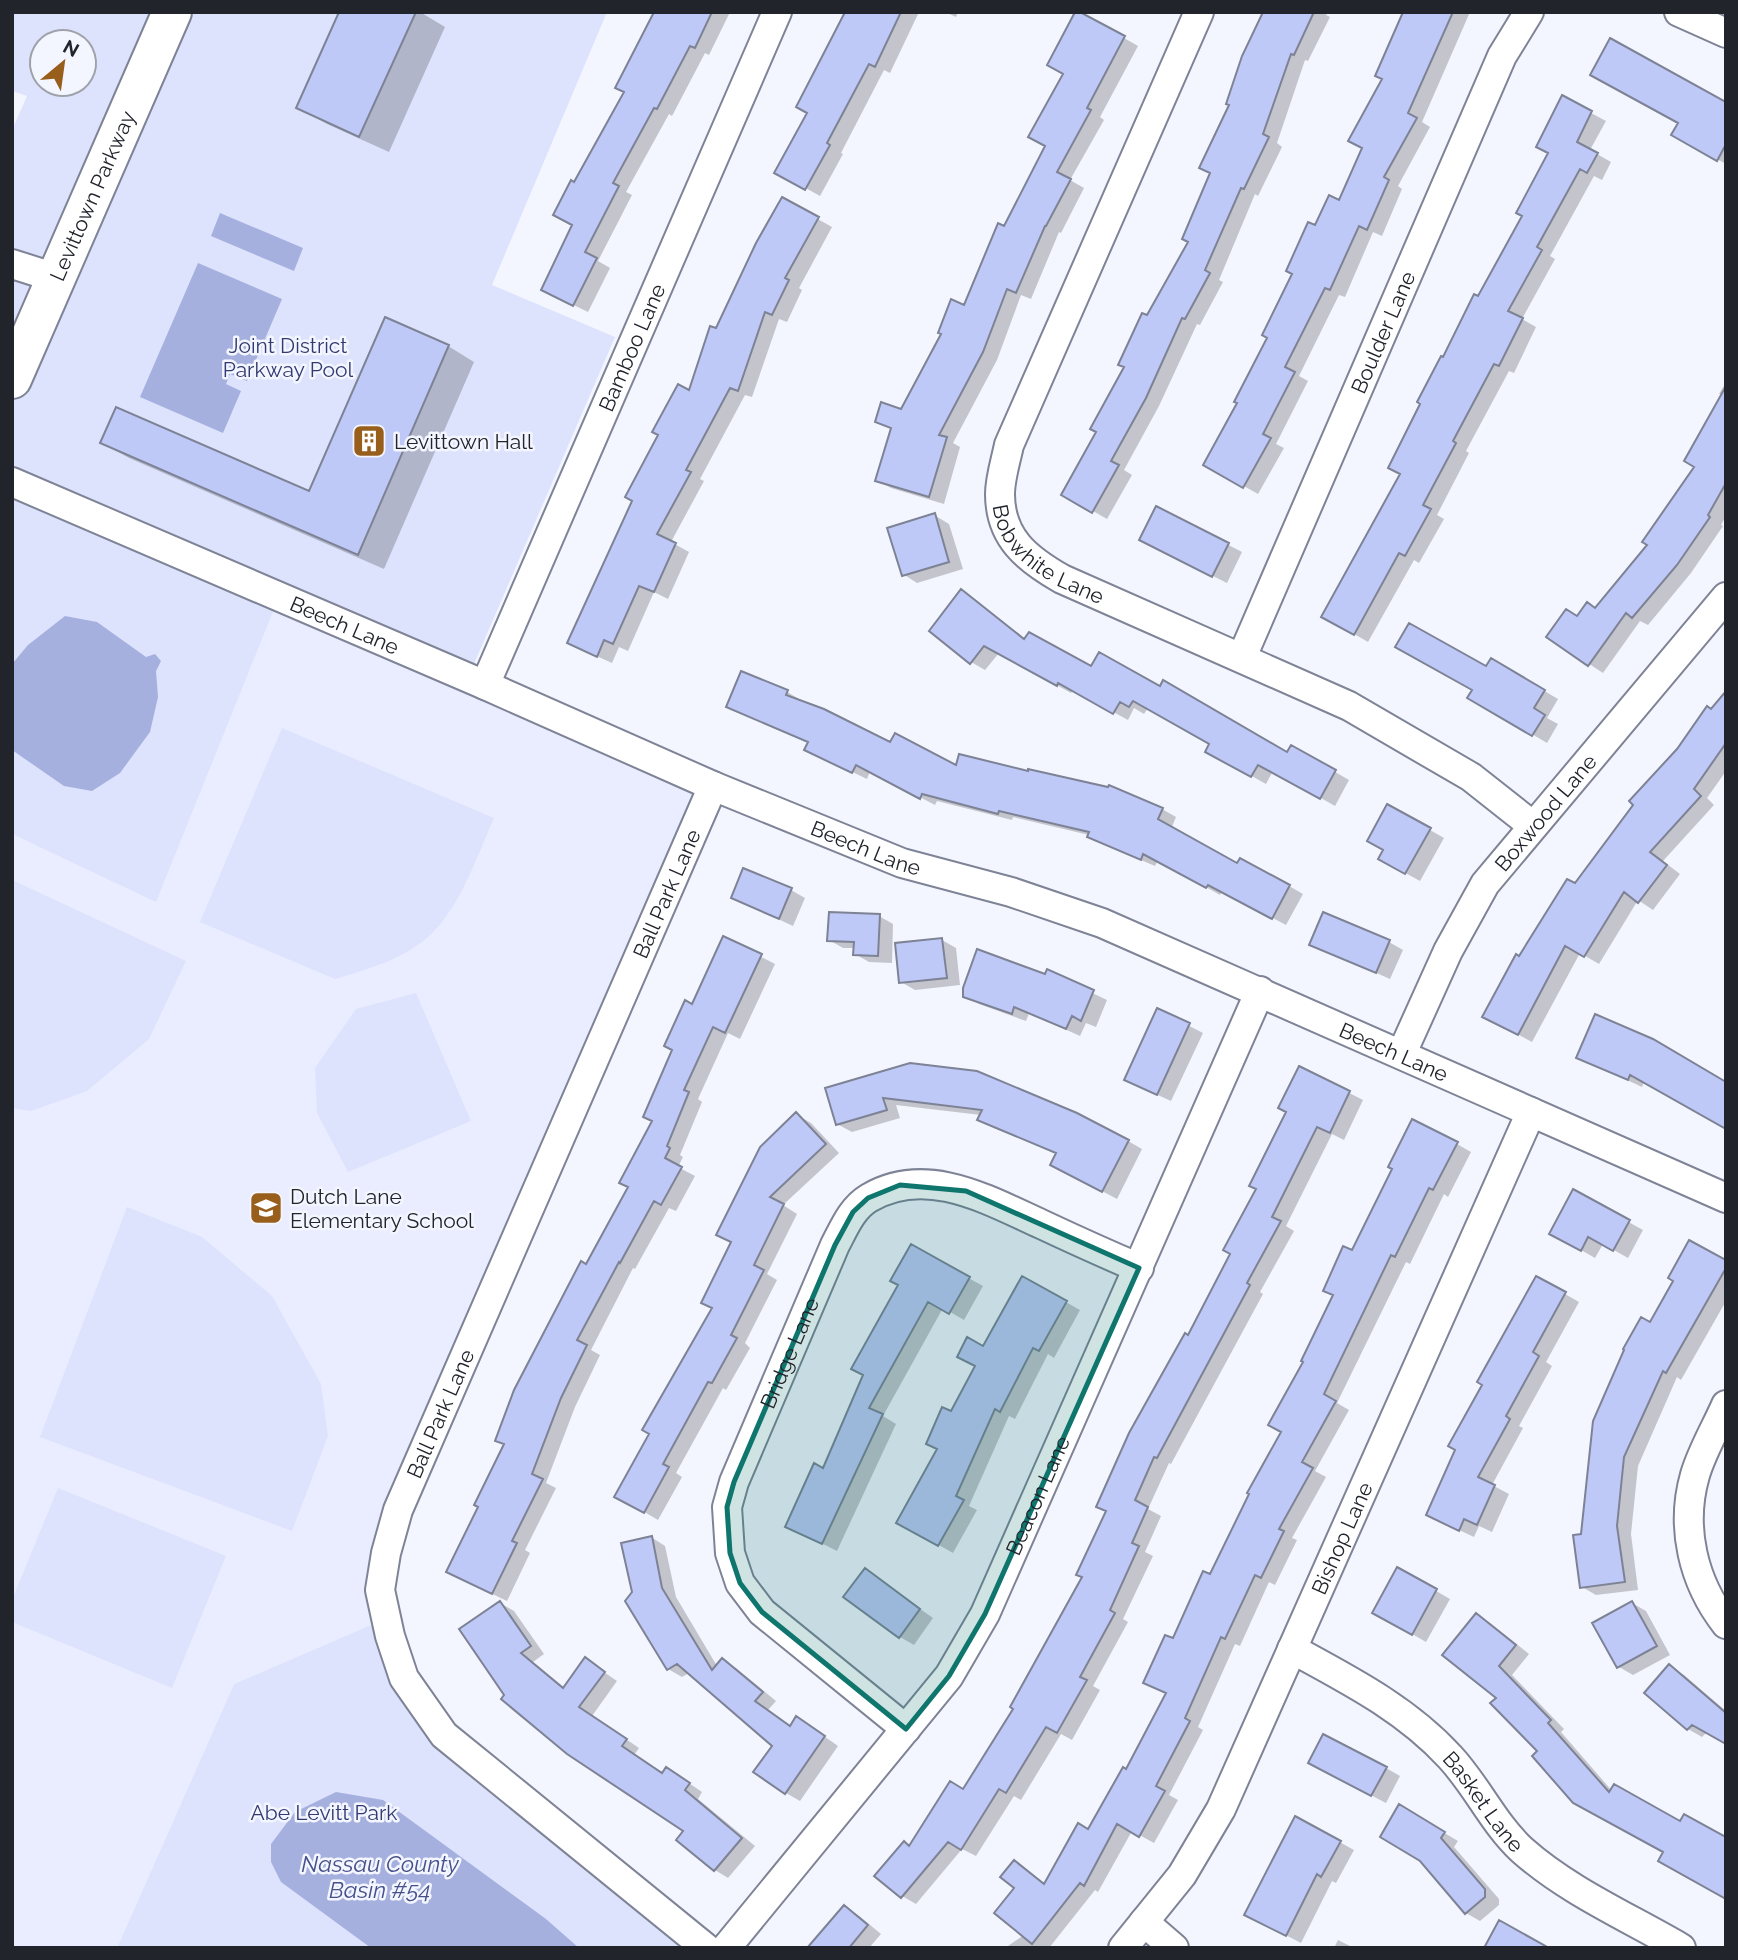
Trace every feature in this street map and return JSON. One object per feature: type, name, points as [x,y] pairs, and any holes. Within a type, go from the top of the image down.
[{"type":"street","name":"Levittown Parkway","points":[[12,379],[172,12]]},
{"type":"street","name":"Bamboo Lane","points":[[485,685],[777,12]]},
{"type":"street","name":"Bobwhite Lane","points":[[1199,12],[1009,445],[1000,492],[1002,512],[1010,535],[1022,553],[1062,579],[1349,706],[1471,777],[1534,826]]},
{"type":"street","name":"Boulder Lane","points":[[1242,657],[1502,56],[1529,12]]},
{"type":"street","points":[[1679,12],[1726,33]]},
{"type":"street","points":[[12,264],[56,278]]},
{"type":"street","name":"Beech Lane","points":[[12,482],[713,786],[902,863],[1011,892],[1102,923],[1726,1198]]},
{"type":"street","name":"Boxwood Lane","points":[[1402,1054],[1448,951],[1485,884],[1726,597]]},
{"type":"street","name":"Ball Park Lane","points":[[706,1948],[444,1735],[404,1678],[390,1636],[380,1590],[386,1553],[398,1510],[713,786]]},
{"type":"street","name":"Beacon Lane","points":[[726,1948],[949,1676],[985,1614],[1260,991]]},
{"type":"street","name":"Bishop Lane","points":[[1123,1948],[1182,1875],[1221,1809],[1531,1112]]},
{"type":"street","name":"Bridge Lane","points":[[906,1729],[762,1612],[740,1583],[730,1553],[727,1507],[734,1482],[835,1245],[853,1212],[868,1198],[900,1185],[926,1184],[966,1191],[1139,1268]]},
{"type":"street","points":[[1726,1405],[1695,1475],[1687,1525],[1698,1577],[1711,1605],[1726,1624]]},
{"type":"street","name":"Basket Lane","points":[[1292,1649],[1375,1695],[1426,1731],[1453,1760],[1502,1828],[1522,1850],[1560,1879],[1681,1948]]},
{"type":"street","points":[[1143,1922],[1174,1948]]},
{"type":"highlighted area","points":[[900,1185],[966,1191],[1139,1268],[985,1614],[949,1676],[906,1729],[762,1612],[740,1583],[730,1553],[727,1507],[734,1482],[835,1245],[853,1212],[868,1198]]},
{"type":"shaded area","name":"Dutch Lane Elementary School","points":[[277,602],[707,789],[384,1515],[371,1625],[234,1684],[117,1948],[12,1948],[12,834],[156,901]]},
{"type":"green space","name":"Joint District Parkway Pool","points":[[12,12],[607,12],[492,285],[615,337],[471,671],[12,474],[12,130],[27,96],[12,91]]},
{"type":"green space","points":[[12,488],[277,602],[156,902],[12,834]]},
{"type":"green space","points":[[282,728],[494,818],[450,911],[429,936],[396,958],[335,979],[200,922]]},
{"type":"green space","points":[[12,880],[186,961],[149,1039],[87,1091],[31,1111],[12,1108]]},
{"type":"green space","points":[[416,993],[471,1121],[348,1172],[317,1113],[315,1068],[356,1009]]},
{"type":"green space","points":[[127,1207],[202,1237],[272,1296],[321,1384],[328,1436],[292,1531],[40,1437]]},
{"type":"green space","points":[[58,1488],[226,1556],[172,1688],[12,1622],[12,1600]]},
{"type":"green space","name":"Abe Levitt Park","points":[[371,1625],[434,1736],[695,1948],[117,1948],[234,1684]]},
{"type":"water","points":[[220,213],[303,248],[294,271],[211,236]]},
{"type":"water","points":[[198,263],[282,299],[247,381],[230,374],[226,384],[241,391],[223,433],[140,397]]},
{"type":"water","points":[[65,616],[97,622],[146,657],[155,654],[161,661],[156,671],[158,697],[150,732],[120,773],[92,791],[64,786],[12,750],[12,664],[28,645]]},
{"type":"water","name":"Nassau County Basin #54","points":[[336,1792],[383,1800],[546,1919],[579,1948],[371,1948],[281,1882],[271,1862],[271,1844],[295,1812]]},
{"type":"building","points":[[339,12],[416,12],[359,137],[296,108]]},
{"type":"building","points":[[654,12],[712,12],[695,48],[690,46],[613,183],[619,186],[585,252],[597,258],[573,306],[541,290],[572,225],[553,215],[624,92],[615,88]]},
{"type":"building","points":[[845,12],[901,12],[875,67],[869,64],[805,190],[774,173],[807,113],[796,107]]},
{"type":"building","points":[[1075,12],[1080,12],[1125,36],[1087,108],[1091,110],[1057,172],[1071,179],[1045,226],[1016,293],[1007,289],[983,352],[939,435],[947,437],[929,497],[875,481],[891,428],[875,422],[881,402],[901,409],[941,334],[938,333],[951,299],[964,305],[998,223],[1004,226],[1045,146],[1028,137],[1063,74],[1047,65]]},
{"type":"building","points":[[1263,12],[1314,12],[1294,55],[1291,54],[1263,134],[1269,137],[1244,189],[1241,188],[1205,270],[1210,273],[1185,319],[1182,318],[1146,398],[1111,461],[1119,465],[1092,513],[1061,495],[1096,432],[1090,429],[1124,367],[1118,365],[1142,313],[1147,315],[1188,242],[1182,239],[1210,173],[1199,168],[1229,105],[1226,104],[1242,56]]},
{"type":"building","points":[[1403,12],[1453,12],[1408,113],[1417,118],[1384,177],[1389,180],[1367,230],[1359,226],[1330,290],[1325,288],[1285,367],[1295,372],[1263,434],[1271,438],[1243,488],[1203,465],[1237,403],[1234,402],[1267,338],[1262,335],[1292,274],[1286,271],[1308,222],[1315,225],[1329,195],[1339,200],[1362,148],[1348,141],[1382,79],[1375,76]]},
{"type":"building","points":[[1610,38],[1726,102],[1726,144],[1717,161],[1671,135],[1678,123],[1590,75]]},
{"type":"building","points":[[1562,95],[1592,111],[1577,142],[1598,153],[1587,173],[1580,169],[1537,247],[1542,250],[1508,311],[1523,318],[1499,366],[1494,364],[1453,441],[1456,443],[1423,505],[1431,509],[1405,556],[1399,553],[1354,635],[1321,617],[1400,474],[1388,468],[1420,404],[1417,402],[1474,294],[1478,296],[1522,216],[1516,213],[1548,153],[1536,147]]},
{"type":"building","points":[[782,197],[819,217],[785,278],[789,280],[772,315],[765,312],[738,391],[730,388],[686,470],[691,472],[657,534],[676,543],[654,592],[639,586],[613,644],[604,640],[597,657],[567,643],[632,501],[625,497],[658,435],[652,432],[678,384],[689,390],[710,326],[716,328],[756,243]]},
{"type":"building","name":"Levittown Hall","points":[[385,317],[449,345],[358,555],[100,443],[116,407],[309,491]]},
{"type":"building","points":[[1726,386],[1726,483],[1708,515],[1710,517],[1677,565],[1632,618],[1626,613],[1588,666],[1546,637],[1566,609],[1577,616],[1587,602],[1595,608],[1647,545],[1642,542],[1694,467],[1684,461]]},
{"type":"building","points":[[1156,506],[1229,543],[1212,577],[1139,540]]},
{"type":"building","points":[[935,513],[949,562],[902,576],[887,528]]},
{"type":"building","points":[[961,589],[1024,639],[1029,632],[1091,666],[1099,652],[1160,686],[1163,680],[1287,752],[1291,745],[1336,770],[1320,799],[1258,765],[1251,777],[1205,752],[1209,744],[1133,701],[1129,707],[1120,702],[1113,714],[984,646],[970,664],[929,631]]},
{"type":"building","points":[[1409,623],[1486,666],[1491,658],[1545,690],[1534,708],[1545,715],[1532,736],[1467,698],[1472,690],[1395,647]]},
{"type":"building","points":[[741,671],[788,690],[786,695],[824,709],[890,742],[895,733],[956,765],[959,754],[1028,771],[1108,787],[1109,785],[1163,808],[1158,819],[1237,863],[1240,858],[1290,885],[1272,919],[1143,854],[1141,860],[1087,837],[1089,832],[999,811],[998,814],[922,794],[920,799],[856,765],[852,773],[804,750],[808,742],[726,707]]},
{"type":"building","points":[[1726,691],[1726,743],[1694,789],[1701,796],[1650,852],[1667,865],[1638,903],[1624,892],[1584,957],[1565,946],[1518,1035],[1482,1017],[1516,954],[1519,956],[1567,879],[1575,883],[1633,805],[1629,801],[1677,749],[1707,706],[1711,709]]},
{"type":"building","points":[[1387,804],[1431,828],[1405,874],[1378,859],[1383,850],[1367,841]]},
{"type":"building","points":[[743,868],[792,888],[779,919],[731,898]]},
{"type":"building","points":[[829,912],[880,914],[878,956],[853,955],[854,942],[827,941]]},
{"type":"building","points":[[1323,912],[1390,940],[1376,973],[1309,945]]},
{"type":"building","points":[[723,936],[762,954],[725,1033],[713,1027],[684,1090],[689,1092],[667,1146],[670,1148],[665,1158],[682,1167],[661,1205],[654,1201],[577,1340],[587,1345],[561,1398],[532,1474],[543,1479],[512,1541],[517,1543],[492,1594],[446,1572],[478,1507],[474,1505],[504,1444],[495,1441],[514,1390],[581,1261],[586,1264],[628,1187],[619,1183],[652,1121],[643,1117],[672,1050],[664,1046],[685,1000],[692,1004]]},
{"type":"building","points":[[942,938],[947,978],[899,983],[895,943]]},
{"type":"building","points":[[977,949],[1045,974],[1047,969],[1094,990],[1081,1021],[1072,1016],[1066,1029],[1014,1007],[1012,1014],[963,997],[963,988]]},
{"type":"building","points":[[1157,1008],[1190,1023],[1157,1095],[1124,1080]]},
{"type":"building","points":[[1595,1014],[1653,1039],[1726,1082],[1726,1129],[1630,1075],[1628,1080],[1576,1058]]},
{"type":"building","points":[[910,1063],[977,1071],[1077,1113],[1129,1140],[1102,1192],[1050,1165],[1056,1153],[977,1120],[982,1110],[883,1098],[887,1110],[836,1125],[825,1088]]},
{"type":"building","points":[[1299,1066],[1350,1091],[1330,1133],[1317,1127],[1272,1217],[1281,1221],[1247,1283],[1250,1285],[1157,1458],[1154,1457],[1135,1500],[1148,1507],[1132,1543],[1139,1546],[1110,1610],[1115,1613],[1080,1677],[1087,1680],[1057,1733],[1046,1727],[1006,1793],[999,1789],[961,1850],[948,1842],[901,1898],[874,1876],[904,1841],[909,1846],[950,1781],[963,1789],[1013,1709],[1010,1707],[1082,1577],[1076,1575],[1106,1511],[1096,1507],[1129,1433],[1185,1333],[1188,1335],[1230,1254],[1223,1250],[1256,1189],[1249,1186],[1286,1112],[1278,1108]]},
{"type":"building","points":[[796,1112],[826,1144],[770,1197],[784,1204],[754,1265],[764,1270],[731,1335],[737,1338],[712,1383],[708,1382],[663,1464],[669,1467],[644,1513],[614,1497],[649,1434],[642,1430],[712,1308],[701,1303],[731,1242],[716,1235],[760,1147]]},
{"type":"building","points":[[1412,1119],[1458,1142],[1433,1190],[1429,1188],[1395,1257],[1391,1255],[1324,1394],[1336,1401],[1302,1462],[1313,1468],[1279,1529],[1284,1531],[1261,1578],[1255,1575],[1225,1639],[1221,1637],[1185,1718],[1190,1721],[1156,1786],[1165,1791],[1139,1837],[1117,1824],[1084,1886],[1080,1883],[1032,1944],[994,1913],[1014,1888],[1000,1877],[1014,1860],[1044,1884],[1078,1823],[1088,1829],[1123,1767],[1126,1769],[1166,1693],[1143,1683],[1165,1635],[1173,1638],[1203,1571],[1210,1574],[1249,1494],[1247,1493],[1281,1432],[1268,1425],[1303,1362],[1301,1361],[1333,1295],[1323,1291],[1343,1246],[1352,1250],[1392,1169],[1388,1167]]},
{"type":"building","points":[[1573,1189],[1630,1220],[1613,1251],[1588,1237],[1581,1251],[1549,1234]]},
{"type":"building","points":[[1689,1240],[1726,1260],[1726,1268],[1666,1373],[1663,1371],[1624,1457],[1617,1526],[1625,1582],[1580,1588],[1573,1535],[1581,1534],[1593,1421],[1623,1349],[1641,1317],[1650,1322],[1673,1281],[1668,1278]]},
{"type":"building","points":[[911,1244],[970,1277],[949,1314],[928,1302],[869,1408],[883,1414],[822,1544],[785,1527],[814,1463],[823,1468],[863,1375],[851,1369],[898,1285],[890,1281]]},
{"type":"building","points":[[1022,1276],[1067,1301],[1039,1351],[1033,1348],[1000,1412],[995,1409],[956,1496],[964,1500],[938,1546],[896,1523],[937,1449],[926,1444],[942,1407],[951,1411],[975,1366],[957,1357],[967,1337],[983,1346]]},
{"type":"building","points":[[1536,1276],[1566,1292],[1533,1352],[1539,1356],[1506,1416],[1510,1419],[1478,1477],[1495,1485],[1477,1525],[1464,1519],[1459,1531],[1426,1515],[1455,1450],[1448,1446],[1482,1385],[1477,1382]]},
{"type":"building","points":[[652,1536],[662,1588],[712,1670],[722,1658],[763,1692],[755,1701],[790,1726],[796,1716],[825,1736],[785,1794],[753,1772],[772,1746],[677,1664],[667,1670],[625,1601],[632,1592],[621,1543]]},
{"type":"building","points":[[1397,1567],[1437,1589],[1412,1635],[1372,1613]]},
{"type":"building","points":[[865,1568],[920,1609],[899,1638],[843,1597]]},
{"type":"building","points":[[500,1601],[531,1646],[521,1653],[563,1688],[585,1657],[605,1672],[579,1707],[627,1739],[622,1746],[662,1773],[666,1767],[690,1783],[685,1790],[742,1838],[714,1871],[676,1840],[683,1831],[567,1754],[501,1699],[504,1695],[459,1629]]},
{"type":"building","points":[[1632,1601],[1657,1646],[1617,1668],[1592,1623]]},
{"type":"building","points":[[1476,1613],[1516,1645],[1499,1666],[1551,1720],[1548,1723],[1609,1792],[1614,1784],[1680,1821],[1684,1814],[1726,1837],[1726,1899],[1658,1861],[1663,1852],[1573,1803],[1532,1756],[1537,1751],[1490,1703],[1496,1698],[1442,1655]]},
{"type":"building","points":[[1669,1664],[1726,1713],[1726,1744],[1692,1725],[1687,1730],[1644,1693]]},
{"type":"building","points":[[1323,1734],[1387,1767],[1371,1796],[1308,1763]]},
{"type":"building","points":[[1399,1804],[1445,1832],[1441,1838],[1485,1889],[1485,1897],[1465,1914],[1420,1861],[1380,1837]]},
{"type":"building","points":[[1295,1816],[1341,1841],[1321,1877],[1317,1874],[1286,1936],[1244,1915]]},
{"type":"building","points":[[844,1905],[868,1925],[849,1948],[807,1948]]},
{"type":"building","points":[[1499,1920],[1549,1948],[1484,1948]]},
{"type":"place","name":"Levittown Hall","points":[[369,441]]},
{"type":"place","name":"Dutch Lane Elementary School","points":[[266,1208]]}]
